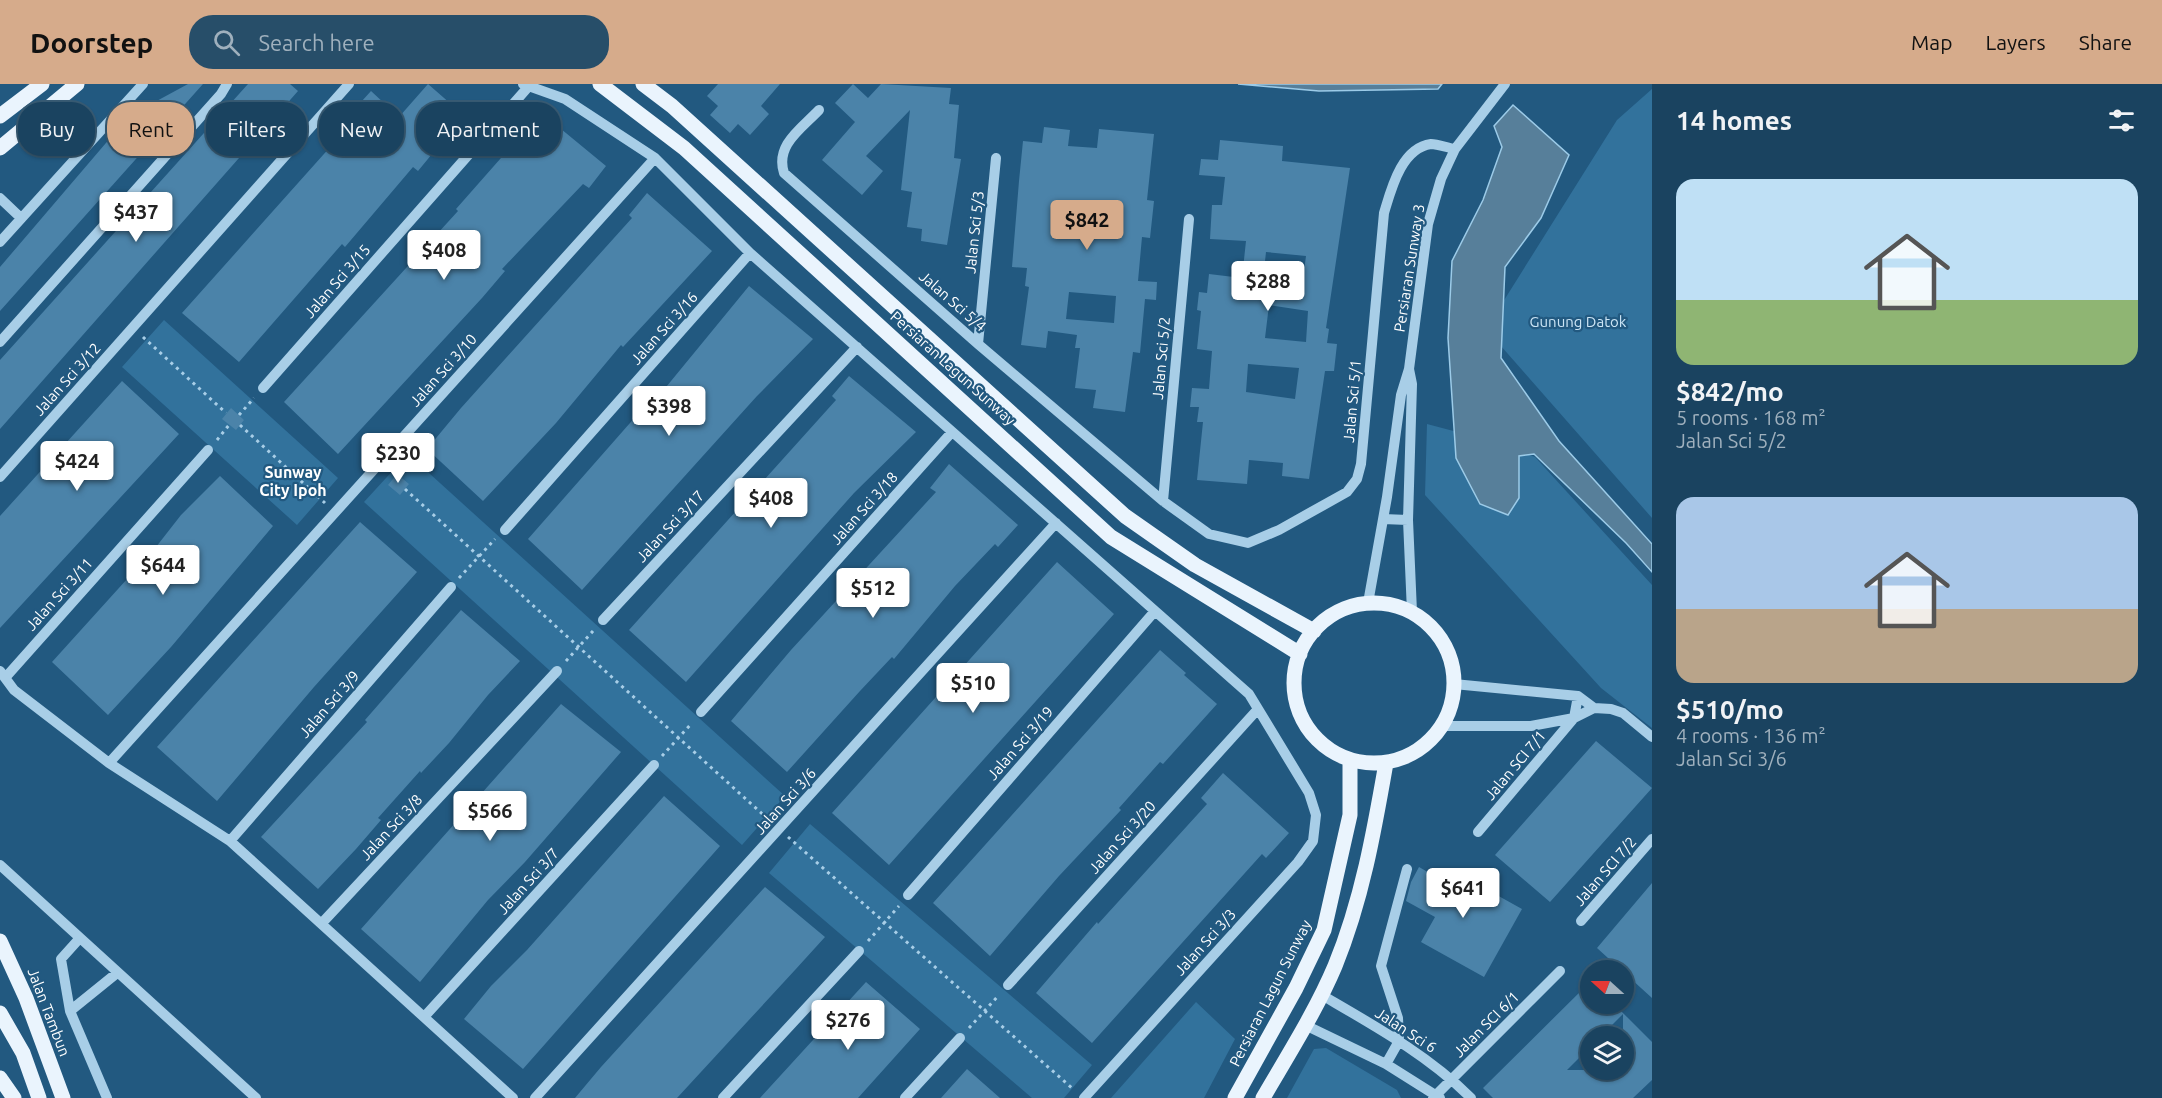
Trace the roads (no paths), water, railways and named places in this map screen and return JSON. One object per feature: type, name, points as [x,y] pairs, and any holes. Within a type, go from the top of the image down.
[{"type":"main road","points":[[0,116],[42,84]]},
{"type":"main road","points":[[0,148],[77,84]]},
{"type":"main road","name":"Persiaran Lagun Sunway","points":[[600,84],[684,148],[1111,537],[1300,654]]},
{"type":"main road","name":"Persiaran Lagun Sunway","points":[[643,84],[672,106],[1125,516],[1195,565],[1314,631]]},
{"type":"main road","points":[[1000,436],[1015,417]]},
{"type":"main road","points":[[1368,603],[1390,604],[1412,612],[1429,625],[1443,642],[1451,662],[1454,684],[1451,706],[1442,726],[1426,744],[1408,756],[1386,763],[1368,764],[1350,760],[1326,748],[1308,729],[1297,705],[1294,680],[1300,654],[1314,631],[1339,612],[1368,603]]},
{"type":"main road","name":"Persiaran Lagun Sunway","points":[[1235,1098],[1296,988],[1324,930],[1350,815],[1350,760]]},
{"type":"main road","points":[[1263,1098],[1305,1025],[1334,968],[1354,913],[1370,850],[1386,763]]},
{"type":"main road","name":"Jalan Tambun","points":[[0,941],[26,998],[63,1098]]},
{"type":"main road","points":[[0,1013],[23,1053],[39,1098]]},
{"type":"main road","points":[[0,1078],[14,1098]]},
{"type":"street","points":[[0,242],[143,84]]},
{"type":"street","points":[[0,342],[221,94],[227,84]]},
{"type":"street","name":"Persiaran Sunway 3","points":[[1368,603],[1401,395],[1409,369],[1428,224],[1441,179],[1455,149],[1505,84]]},
{"type":"street","name":"Jalan Sci 3/12","points":[[0,477],[348,85]]},
{"type":"street","name":"Jalan Sci 3/3","points":[[526,85],[565,99],[655,158],[750,253],[1249,694],[1309,793],[1316,815],[1313,841],[1298,862],[1084,1098]]},
{"type":"street","name":"Jalan Sci 3/15","points":[[263,387],[526,85]]},
{"type":"street","name":"Jalan Sci 5/4","points":[[819,110],[786,145],[780,160],[784,173],[978,344],[1163,501]]},
{"type":"street","name":"Jalan Sci 5/1","points":[[1163,501],[1209,534],[1248,543],[1280,530],[1347,492],[1357,479],[1361,464],[1384,213],[1394,181],[1406,162],[1420,148],[1432,144],[1455,149]]},
{"type":"street","name":"Jalan Sci 3/10","points":[[109,763],[655,158]]},
{"type":"street","name":"Jalan Sci 5/3","points":[[978,344],[996,158]]},
{"type":"street","points":[[0,198],[21,218]]},
{"type":"street","name":"Jalan Sci 5/2","points":[[1163,501],[1189,219]]},
{"type":"street","name":"Jalan Sci 3/16","points":[[505,530],[750,253]]},
{"type":"street","name":"Jalan Sci 3/17","points":[[603,620],[857,347]]},
{"type":"street","name":"Persiaran Sunway 3","points":[[1409,369],[1412,399],[1408,520],[1412,612]]},
{"type":"street","name":"Jalan Sci 3/18","points":[[702,712],[952,432]]},
{"type":"street","name":"Jalan Sci 3/11","points":[[2,674],[208,450]]},
{"type":"street","points":[[1383,519],[1408,520]]},
{"type":"street","name":"Jalan Sci 3/6","points":[[535,1098],[1056,523]]},
{"type":"street","name":"Jalan Sci 3/9","points":[[230,841],[451,587]]},
{"type":"street","name":"Jalan Sci 3/19","points":[[908,895],[1155,611]]},
{"type":"street","name":"Jalan Sci 3/8","points":[[322,923],[557,671]]},
{"type":"street","points":[[2,674],[14,690],[109,763],[230,841],[513,1098]]},
{"type":"street","points":[[1454,684],[1578,696],[1594,708]]},
{"type":"street","points":[[1574,718],[1578,696]]},
{"type":"street","points":[[1442,726],[1531,726],[1574,718],[1594,708],[1611,709],[1623,713],[1652,737]]},
{"type":"street","name":"Jalan Sci 3/20","points":[[1008,985],[1258,709]]},
{"type":"street","name":"Jalan SCI 7/1","points":[[1479,832],[1574,718]]},
{"type":"street","name":"Jalan Sci 3/7","points":[[424,1017],[654,765]]},
{"type":"street","name":"Jalan SCI 7/2","points":[[1581,921],[1652,839]]},
{"type":"street","points":[[0,865],[256,1098]]},
{"type":"street","points":[[1386,1064],[1399,1041],[1398,1018],[1381,966],[1407,869]]},
{"type":"street","points":[[79,939],[61,959],[70,1011],[107,1098]]},
{"type":"street","points":[[723,1098],[859,951]]},
{"type":"street","name":"Jalan SCI 6/1","points":[[1436,1097],[1560,971]]},
{"type":"street","points":[[70,1011],[117,973]]},
{"type":"street","name":"Jalan Sci 6","points":[[1320,994],[1399,1041],[1452,1079],[1471,1098]]},
{"type":"street","points":[[1305,1025],[1386,1064],[1436,1097]]},
{"type":"street","points":[[905,1098],[960,1038]]},
{"type":"district","name":"Sunway City Ipoh","points":[[293,481]]},
{"type":"park label","name":"Gunung Datok","points":[[1578,321]]}]
